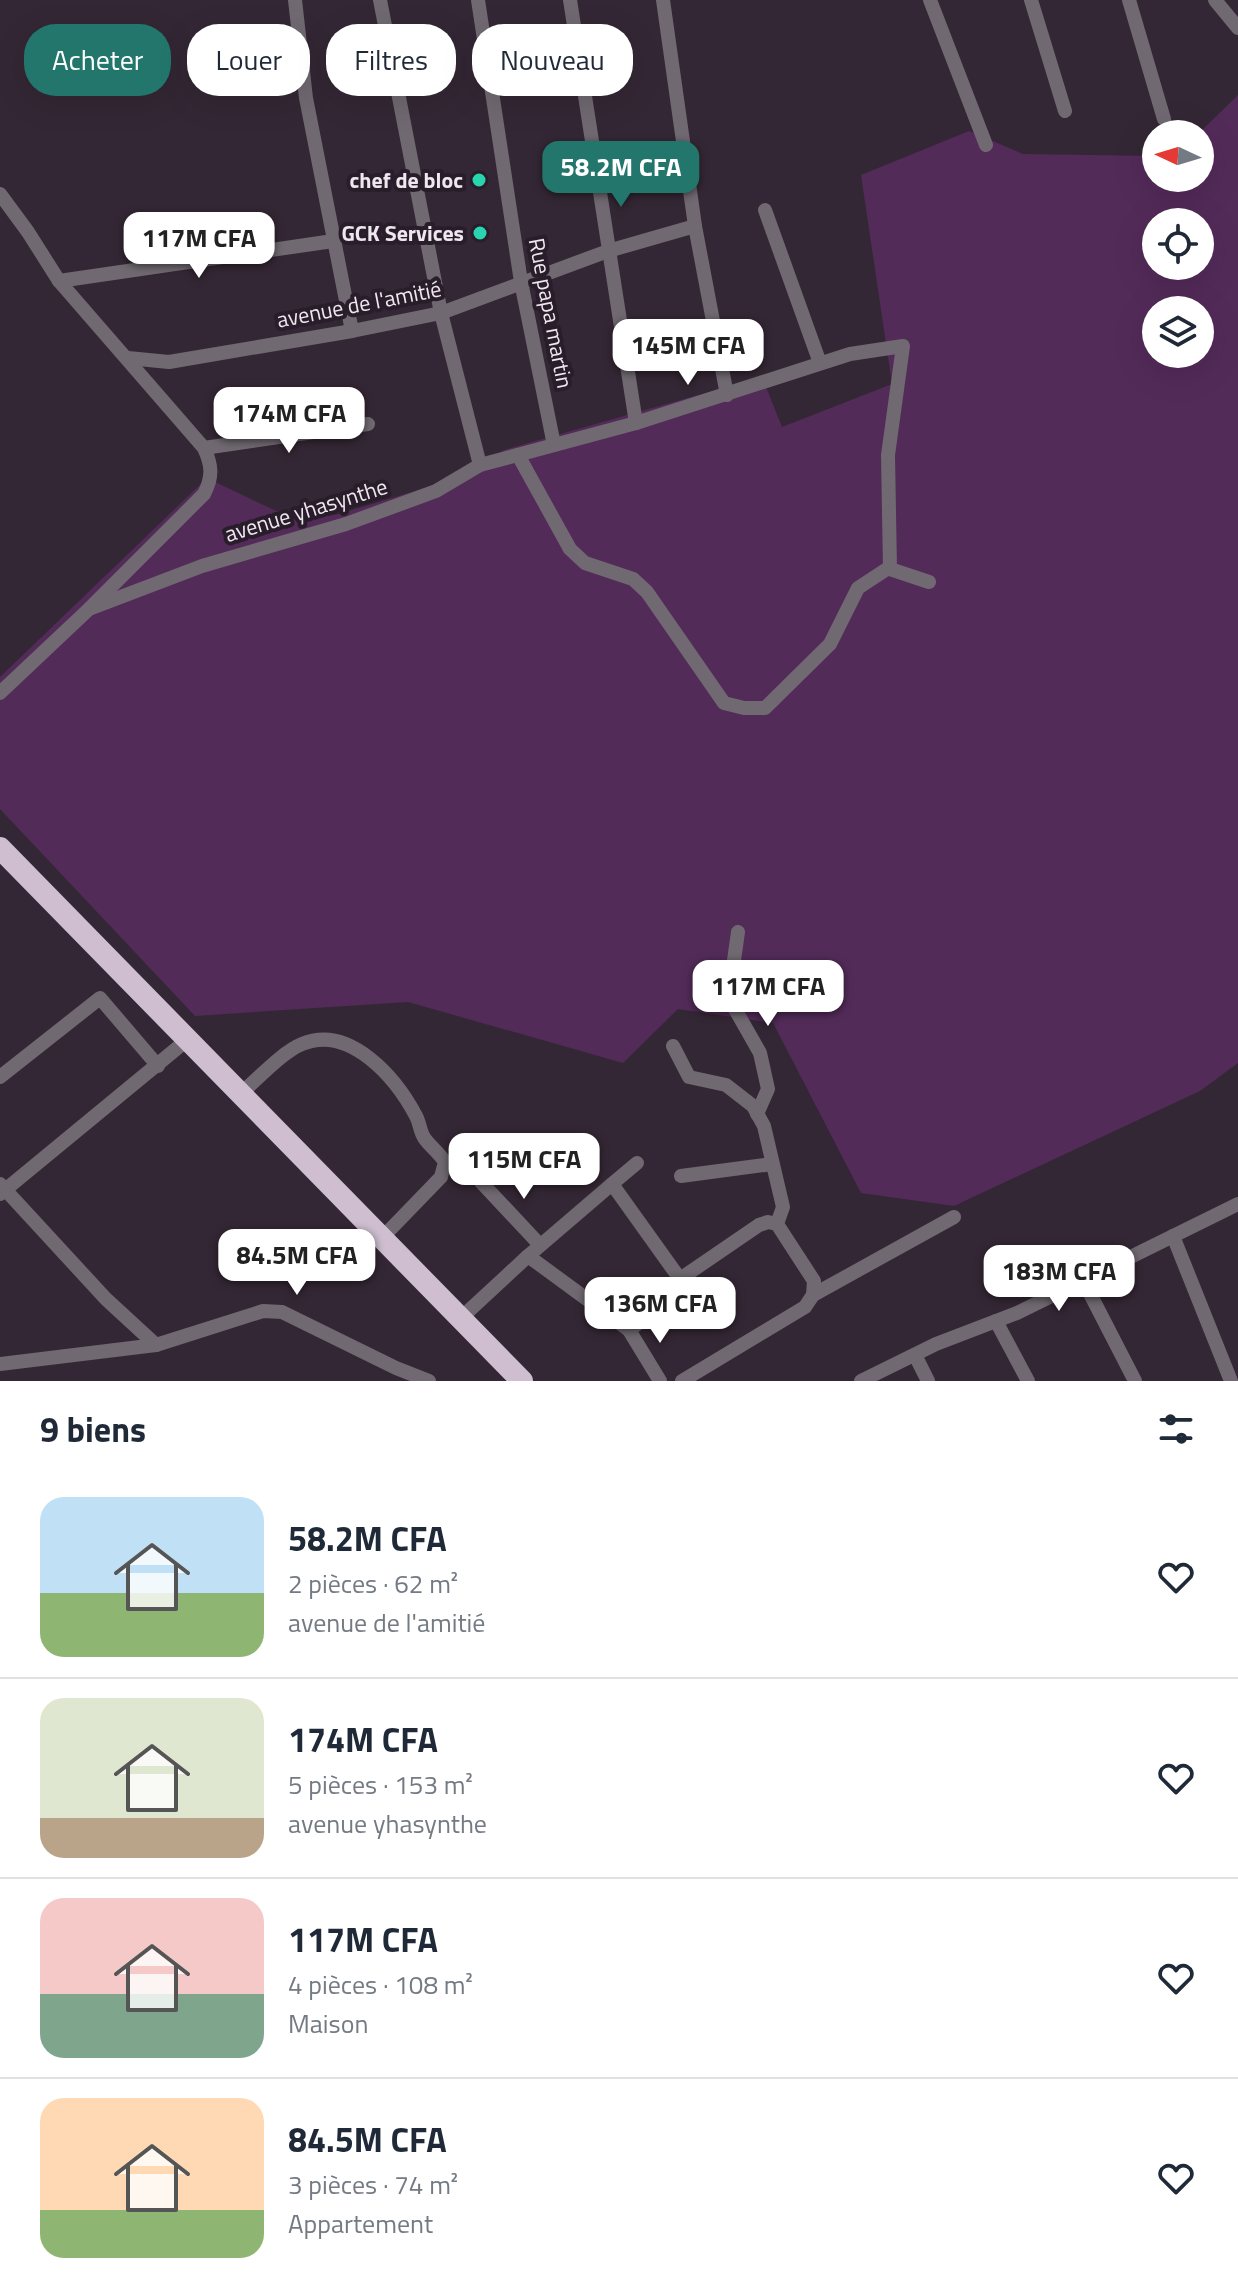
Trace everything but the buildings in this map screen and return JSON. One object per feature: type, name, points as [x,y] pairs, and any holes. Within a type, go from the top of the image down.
[{"type":"highway","points":[[0,848],[522,1381]]},
{"type":"street","points":[[295,0],[306,98],[352,331]]},
{"type":"street","points":[[380,0],[441,313],[480,465]]},
{"type":"street","name":"Rue papa martin","points":[[478,0],[521,282],[554,445]]},
{"type":"street","points":[[570,0],[636,423]]},
{"type":"street","points":[[663,0],[695,226],[727,395]]},
{"type":"street","points":[[930,0],[986,145]]},
{"type":"street","points":[[1031,0],[1065,111]]},
{"type":"street","points":[[1129,0],[1164,119]]},
{"type":"street","points":[[1221,3],[1238,28]]},
{"type":"street","points":[[0,194],[59,281],[204,448],[210,459],[212,475],[204,494],[0,693]]},
{"type":"street","points":[[765,210],[820,363]]},
{"type":"street","name":"avenue de l'amitié","points":[[128,358],[169,362],[441,313],[608,251],[695,226]]},
{"type":"street","points":[[59,281],[333,241]]},
{"type":"street","name":"avenue yhasynthe","points":[[89,609],[202,566],[346,524],[436,491],[480,465],[636,423],[850,354],[903,346],[888,455],[890,567]]},
{"type":"street","points":[[204,448],[368,424]]},
{"type":"street","points":[[518,455],[570,549],[585,563],[633,579],[647,592],[724,703],[744,708],[765,708],[830,644],[858,588],[890,567],[929,582]]},
{"type":"street","points":[[738,932],[730,989],[735,1009],[760,1053],[768,1089],[757,1114]]},
{"type":"street","points":[[0,1077],[100,998],[158,1066]]},
{"type":"street","points":[[240,1094],[298,1045],[318,1038],[337,1039],[375,1062],[398,1087],[418,1118],[423,1137],[445,1162],[441,1177],[381,1239]]},
{"type":"street","points":[[156,1345],[106,1299],[2,1189],[187,1040]]},
{"type":"street","points":[[673,1046],[689,1077],[726,1085],[753,1106],[764,1126],[783,1207],[777,1224]]},
{"type":"street","points":[[461,1318],[540,1245],[637,1163]]},
{"type":"street","points":[[681,1176],[772,1164]]},
{"type":"street","points":[[481,1182],[540,1245]]},
{"type":"street","points":[[612,1184],[680,1279]]},
{"type":"street","points":[[861,1381],[996,1321],[1238,1204]]},
{"type":"street","points":[[682,1381],[805,1307],[813,1295],[954,1217]]},
{"type":"street","points":[[629,1330],[644,1319],[680,1279],[768,1222],[777,1224],[814,1281],[813,1295]]},
{"type":"street","points":[[1173,1236],[1231,1381]]},
{"type":"street","points":[[528,1256],[629,1330],[660,1381]]},
{"type":"street","points":[[1083,1280],[1135,1381]]},
{"type":"street","points":[[0,1364],[156,1345],[263,1311],[282,1312],[429,1381]]},
{"type":"street","points":[[996,1321],[1028,1381]]},
{"type":"street","points":[[915,1355],[928,1381]]},
{"type":"shaded area","points":[[1238,95],[1238,1063],[1200,1091],[954,1206],[861,1193],[773,1023],[678,1009],[623,1063],[408,1002],[195,1016],[0,809],[0,677],[207,478],[297,521],[339,514],[468,475],[504,450],[762,377],[782,427],[892,384],[861,175],[969,131],[1023,154],[1142,156],[1142,192],[1214,192],[1212,120]]},
{"type":"place","name":"chef de bloc","points":[[479,180]]},
{"type":"place","name":"GCK Services","points":[[480,233]]}]
